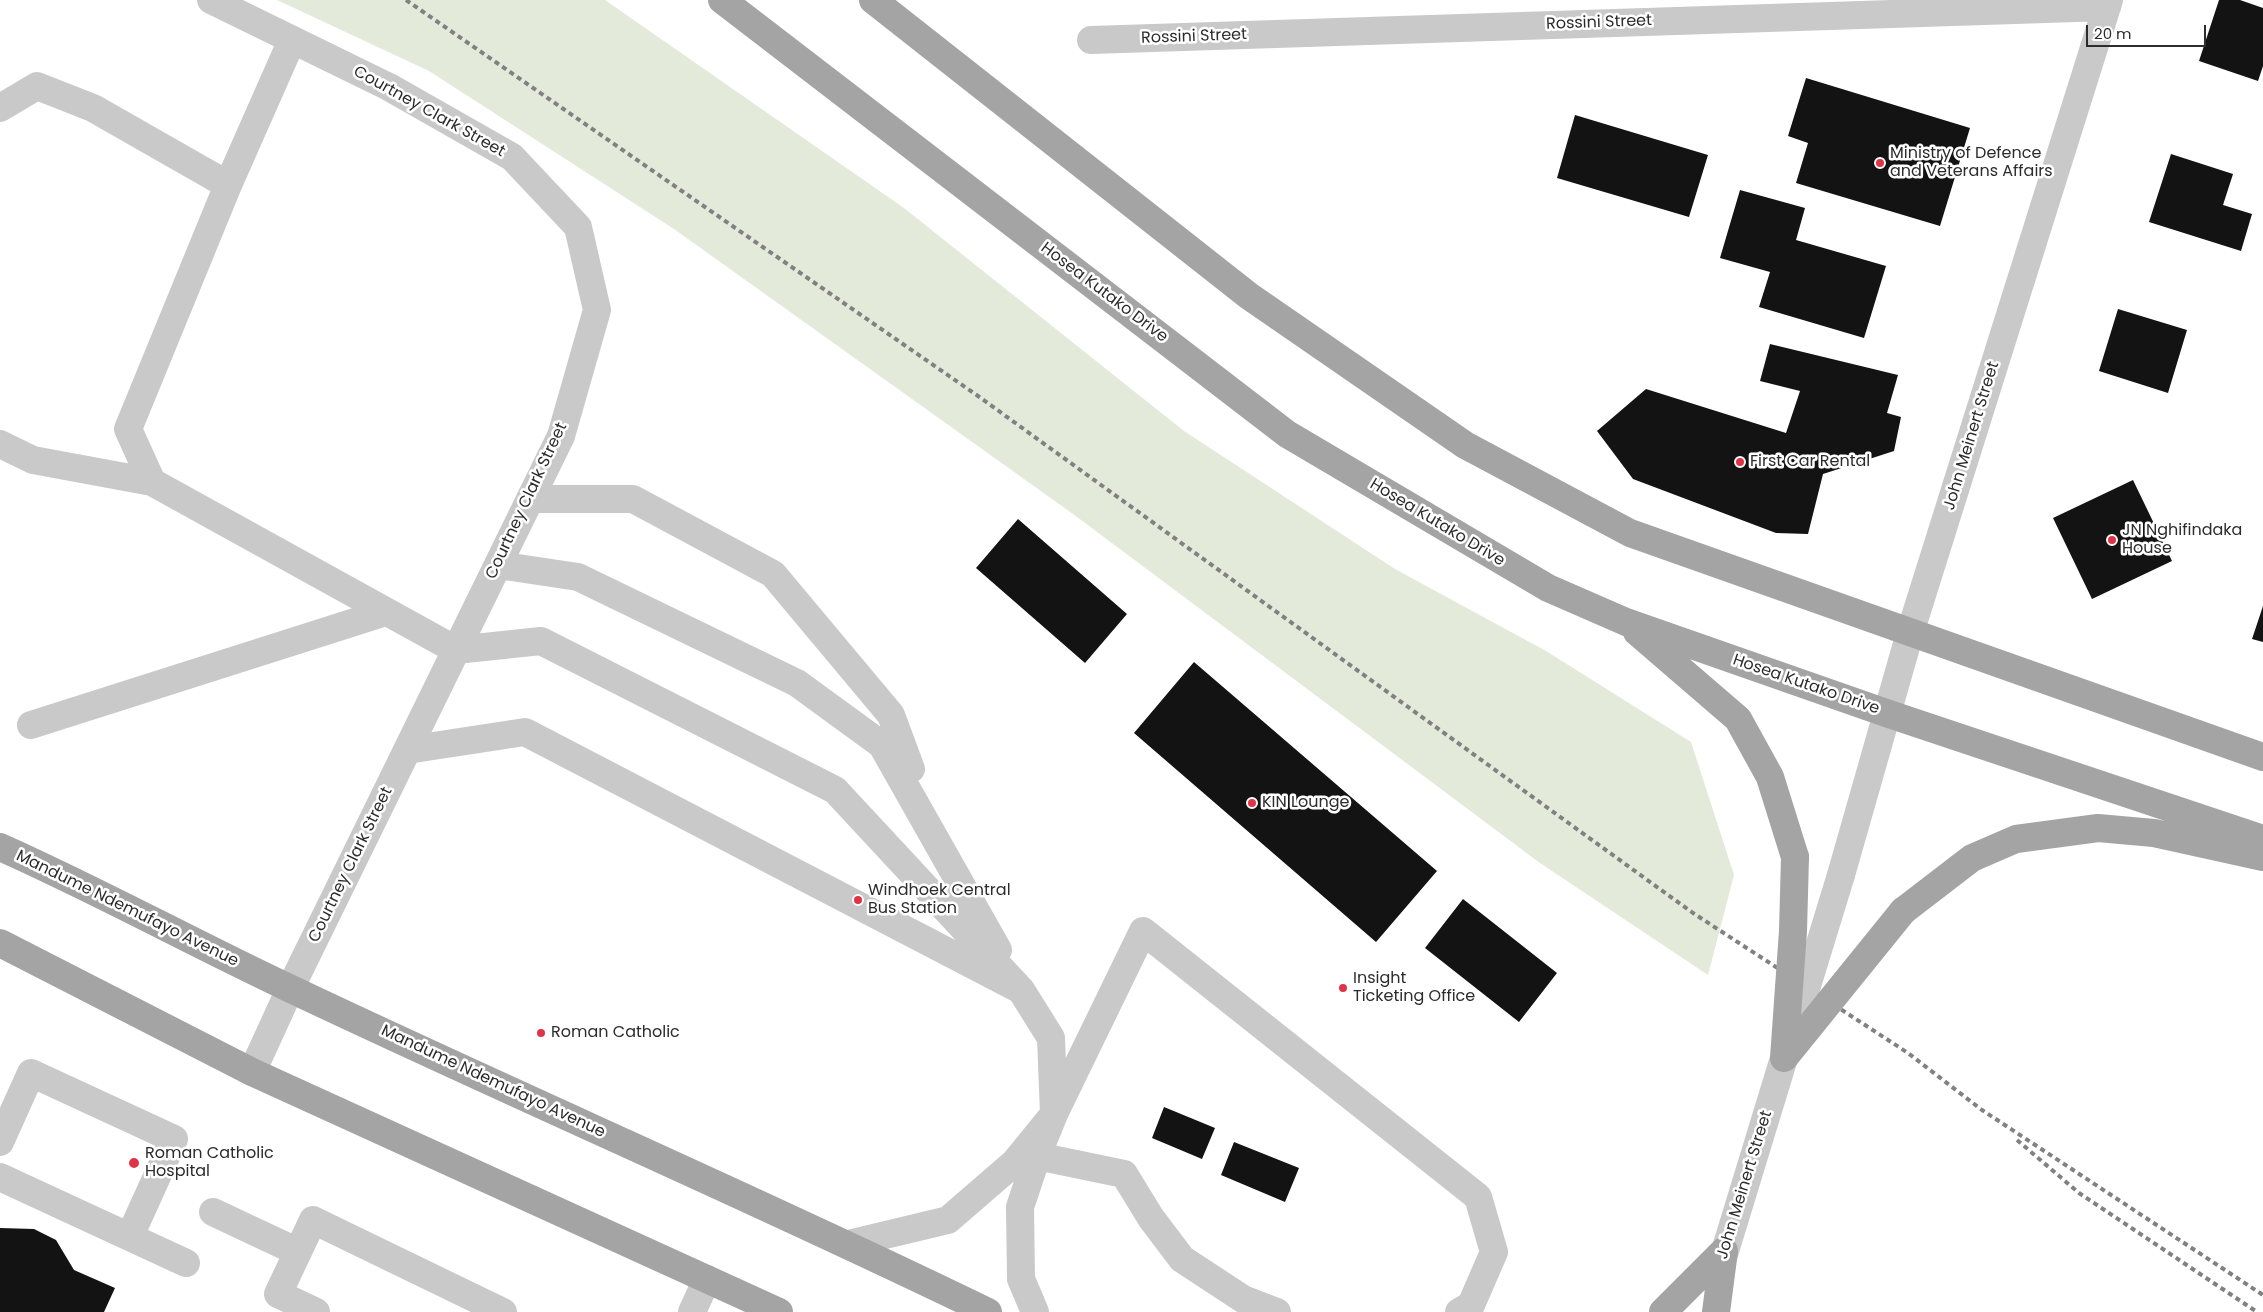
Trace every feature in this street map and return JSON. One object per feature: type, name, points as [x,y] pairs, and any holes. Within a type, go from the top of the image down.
[{"type":"main road","name":"Hosea Kutako Drive","points":[[722,0],[1287,434],[1548,588],[1626,622],[1888,714],[2263,839]]},
{"type":"main road","points":[[873,0],[1249,296],[1465,446],[1630,533],[2263,757]]},
{"type":"main road","points":[[1626,622],[1738,719],[1770,777],[1795,857],[1793,931],[1784,1058]]},
{"type":"main road","points":[[1784,1058],[1903,911],[1972,858],[2016,839],[2098,828],[2154,833],[2263,857]]},
{"type":"main road","name":"Mandume Ndemufayo Avenue","points":[[0,847],[55,872],[290,989],[848,1244],[988,1312]]},
{"type":"main road","points":[[0,943],[252,1072],[779,1312]]},
{"type":"main road","points":[[1663,1312],[1724,1251]]},
{"type":"main road","points":[[1716,1312],[1724,1251]]},
{"type":"street","name":"Courtney Clark Street","points":[[211,0],[389,87],[512,157],[578,227],[597,310],[561,436],[290,989],[252,1072]]},
{"type":"street","name":"John Meinert Street","points":[[1708,1312],[1724,1251],[1841,875],[1910,633],[2108,3]]},
{"type":"street","name":"Rossini Street","points":[[1091,40],[2108,3]]},
{"type":"street","points":[[152,482],[128,429],[228,186],[292,40]]},
{"type":"street","points":[[0,108],[37,86],[93,108],[228,186]]},
{"type":"street","points":[[0,444],[33,460],[152,482],[456,650],[541,641],[835,790],[1021,990]]},
{"type":"street","points":[[530,499],[633,499],[773,574],[892,715],[935,837]]},
{"type":"street","points":[[498,565],[578,577],[797,683],[882,745],[1021,990],[1051,1038],[1054,1114],[1015,1162],[948,1220],[848,1244]]},
{"type":"street","points":[[31,726],[386,612]]},
{"type":"street","points":[[407,750],[525,732],[1021,990]]},
{"type":"street","points":[[1035,1312],[1021,1279],[1020,1207],[1037,1156],[1054,1114],[1143,930],[1478,1197],[1494,1252],[1471,1304],[1459,1312]]},
{"type":"street","points":[[0,1142],[31,1073],[174,1139],[130,1236]]},
{"type":"street","points":[[1037,1156],[1124,1174],[1151,1218],[1182,1259],[1243,1299],[1277,1312]]},
{"type":"street","points":[[0,1177],[186,1263]]},
{"type":"street","points":[[214,1212],[298,1252]]},
{"type":"street","points":[[316,1312],[278,1294],[313,1220],[503,1312]]},
{"type":"street","points":[[692,1312],[707,1279]]},
{"type":"green space","points":[[277,0],[605,0],[904,208],[1184,431],[1395,569],[1546,651],[1691,742],[1734,875],[1708,975],[1540,863],[1073,514],[674,229],[429,71]]},
{"type":"building","points":[[2219,0],[2240,0],[2263,8],[2263,66],[2258,81],[2199,61]]},
{"type":"building","name":"Ministry of Defence and Veterans Affairs","points":[[1806,78],[1970,128],[1940,226],[1796,183],[1808,143],[1788,136]]},
{"type":"building","points":[[1575,115],[1708,155],[1689,217],[1557,178]]},
{"type":"building","points":[[2171,154],[2233,174],[2223,205],[2252,214],[2241,251],[2149,222]]},
{"type":"building","points":[[1740,190],[1805,208],[1796,240],[1886,266],[1864,338],[1759,307],[1770,272],[1720,258]]},
{"type":"building","points":[[2118,309],[2187,330],[2168,393],[2099,371]]},
{"type":"building","name":"First Car Rental","points":[[1770,344],[1898,375],[1887,413],[1901,417],[1894,451],[1823,474],[1808,534],[1776,533],[1633,479],[1597,431],[1646,389],[1786,433],[1800,391],[1760,381]]},
{"type":"building","name":"JN Nghifindaka House","points":[[2133,480],[2172,561],[2092,599],[2053,518]]},
{"type":"building","points":[[1018,519],[1127,614],[1085,663],[976,568]]},
{"type":"building","points":[[2263,606],[2263,642],[2252,639]]},
{"type":"building","points":[[1194,662],[1437,871],[1376,942],[1134,733]]},
{"type":"building","points":[[1463,899],[1557,973],[1519,1022],[1425,948]]},
{"type":"building","points":[[1164,1107],[1215,1128],[1202,1159],[1152,1138]]},
{"type":"building","points":[[1234,1142],[1299,1168],[1285,1202],[1221,1175]]},
{"type":"building","points":[[0,1228],[34,1229],[56,1240],[74,1270],[115,1288],[104,1312],[0,1312]]},
{"type":"railway","points":[[406,0],[978,396],[1693,913],[1908,1053],[1982,1110],[2263,1295]]},
{"type":"railway","points":[[2017,1140],[2079,1193],[2257,1312]]},
{"type":"place","name":"Ministry of Defence and Veterans Affairs","points":[[1880,163]]},
{"type":"place","name":"First Car Rental","points":[[1740,462]]},
{"type":"place","name":"JN Nghifindaka House","points":[[2112,540]]},
{"type":"place","name":"KIN Lounge","points":[[1252,803]]},
{"type":"place","name":"Windhoek Central Bus Station","points":[[858,900]]},
{"type":"place","name":"Insight Ticketing Office","points":[[1343,988]]},
{"type":"place","name":"Roman Catholic","points":[[541,1033]]},
{"type":"place","name":"Roman Catholic Hospital","points":[[134,1163]]}]
